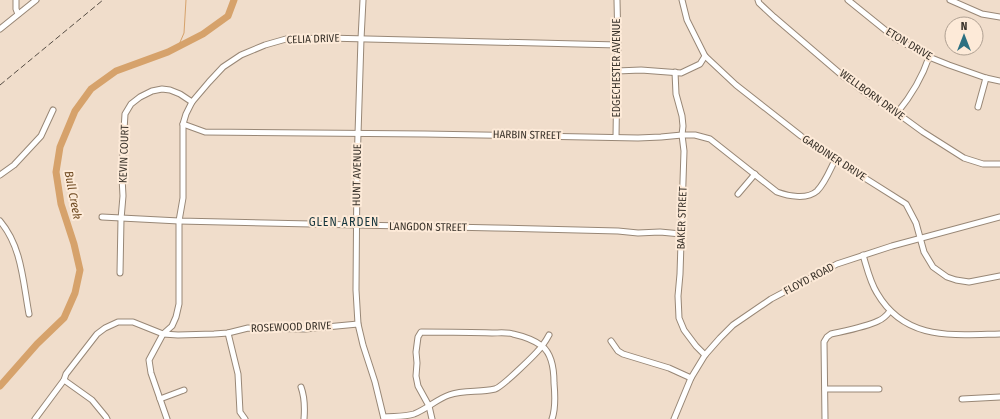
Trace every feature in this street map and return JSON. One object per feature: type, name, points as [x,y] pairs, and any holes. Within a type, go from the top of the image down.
[{"type":"street","points":[[16,0],[16,9],[18,14]]},
{"type":"street","points":[[0,29],[36,0]]},
{"type":"street","name":"HUNT AVENUE","points":[[363,0],[358,133],[356,290],[358,324],[384,418]]},
{"type":"street","name":"EDGECHESTER AVENUE","points":[[616,137],[618,45],[617,0]]},
{"type":"street","name":"GARDINER DRIVE","points":[[682,0],[687,20],[705,56],[742,90],[801,136],[835,160],[906,204],[916,223],[924,252],[933,267],[946,276],[956,280],[969,282],[1000,276]]},
{"type":"street","name":"WELLBORN DRIVE","points":[[758,0],[759,3],[774,17],[844,77],[923,132],[964,158],[983,164],[1000,164]]},
{"type":"street","name":"ETON DRIVE","points":[[848,0],[895,38],[929,57],[986,78],[1000,81]]},
{"type":"street","points":[[950,0],[982,14],[1000,17]]},
{"type":"street","name":"CELIA DRIVE","points":[[167,419],[151,373],[149,360],[163,334],[172,326],[179,304],[179,221],[183,198],[183,124],[192,102],[224,67],[240,55],[265,45],[286,39],[327,38],[618,45]]},
{"type":"street","points":[[700,64],[705,56]]},
{"type":"street","points":[[897,113],[908,100],[924,71],[929,57]]},
{"type":"street","points":[[617,71],[641,70],[681,73],[700,64],[712,62]]},
{"type":"street","name":"BAKER STREET","points":[[675,72],[676,94],[682,116],[684,151],[678,296],[679,318],[684,330],[696,346],[706,355]]},
{"type":"street","points":[[978,107],[986,78]]},
{"type":"street","name":"KEVIN COURT","points":[[120,273],[125,114],[131,104],[140,97],[152,91],[162,89],[180,94],[192,102]]},
{"type":"street","points":[[0,175],[14,165],[41,136],[53,110]]},
{"type":"street","name":"HARBIN STREET","points":[[183,124],[205,132],[616,137],[695,136],[710,140],[777,192],[796,196],[815,192],[835,160]]},
{"type":"street","points":[[358,141],[365,133]]},
{"type":"street","points":[[738,194],[755,174]]},
{"type":"street","name":"LANGDON STREET","points":[[102,217],[179,221],[638,233],[660,232],[681,234]]},
{"type":"street","name":"FLOYD ROAD","points":[[674,419],[691,378],[706,355],[733,325],[771,299],[837,264],[862,255],[1000,217]]},
{"type":"street","points":[[0,221],[12,238],[19,257],[29,314]]},
{"type":"street","points":[[862,255],[876,292],[890,311],[903,321],[922,330],[936,333],[1000,334]]},
{"type":"street","points":[[825,419],[824,342],[827,337],[831,334],[871,324],[884,317],[890,311]]},
{"type":"street","name":"ROSEWOOD DRIVE","points":[[35,419],[64,380],[66,374],[97,334],[105,328],[118,322],[133,322],[163,334],[214,334],[228,333],[248,328],[305,329],[358,324]]},
{"type":"street","points":[[432,419],[429,406],[418,386],[416,376],[416,352],[418,337],[421,332],[512,334],[528,339],[542,346],[548,353],[552,364],[554,377],[555,394],[554,413],[552,419]]},
{"type":"street","points":[[228,333],[238,374],[240,412],[245,419]]},
{"type":"street","points":[[384,418],[402,417],[415,413],[453,393],[469,391],[482,392],[497,388],[517,371],[542,346],[549,335]]},
{"type":"street","points":[[611,341],[618,351],[623,354],[669,368],[691,378]]},
{"type":"street","points":[[64,380],[92,400],[107,419]]},
{"type":"street","points":[[301,387],[304,395],[304,419]]},
{"type":"street","points":[[825,389],[879,389]]},
{"type":"street","points":[[160,399],[184,390]]},
{"type":"street","points":[[962,399],[1000,397]]},
{"type":"waterway","points":[[178,47],[184,33],[186,0]]},
{"type":"waterway","name":"Bull Creek","points":[[0,386],[37,344],[64,318],[75,293],[80,270],[74,244],[61,204],[56,172],[60,147],[75,111],[91,89],[116,71],[168,52],[203,34],[228,16],[234,0]]},
{"type":"railway","points":[[0,85],[103,0]]},
{"type":"district","name":"GLEN ARDEN","points":[[344,222]]}]
